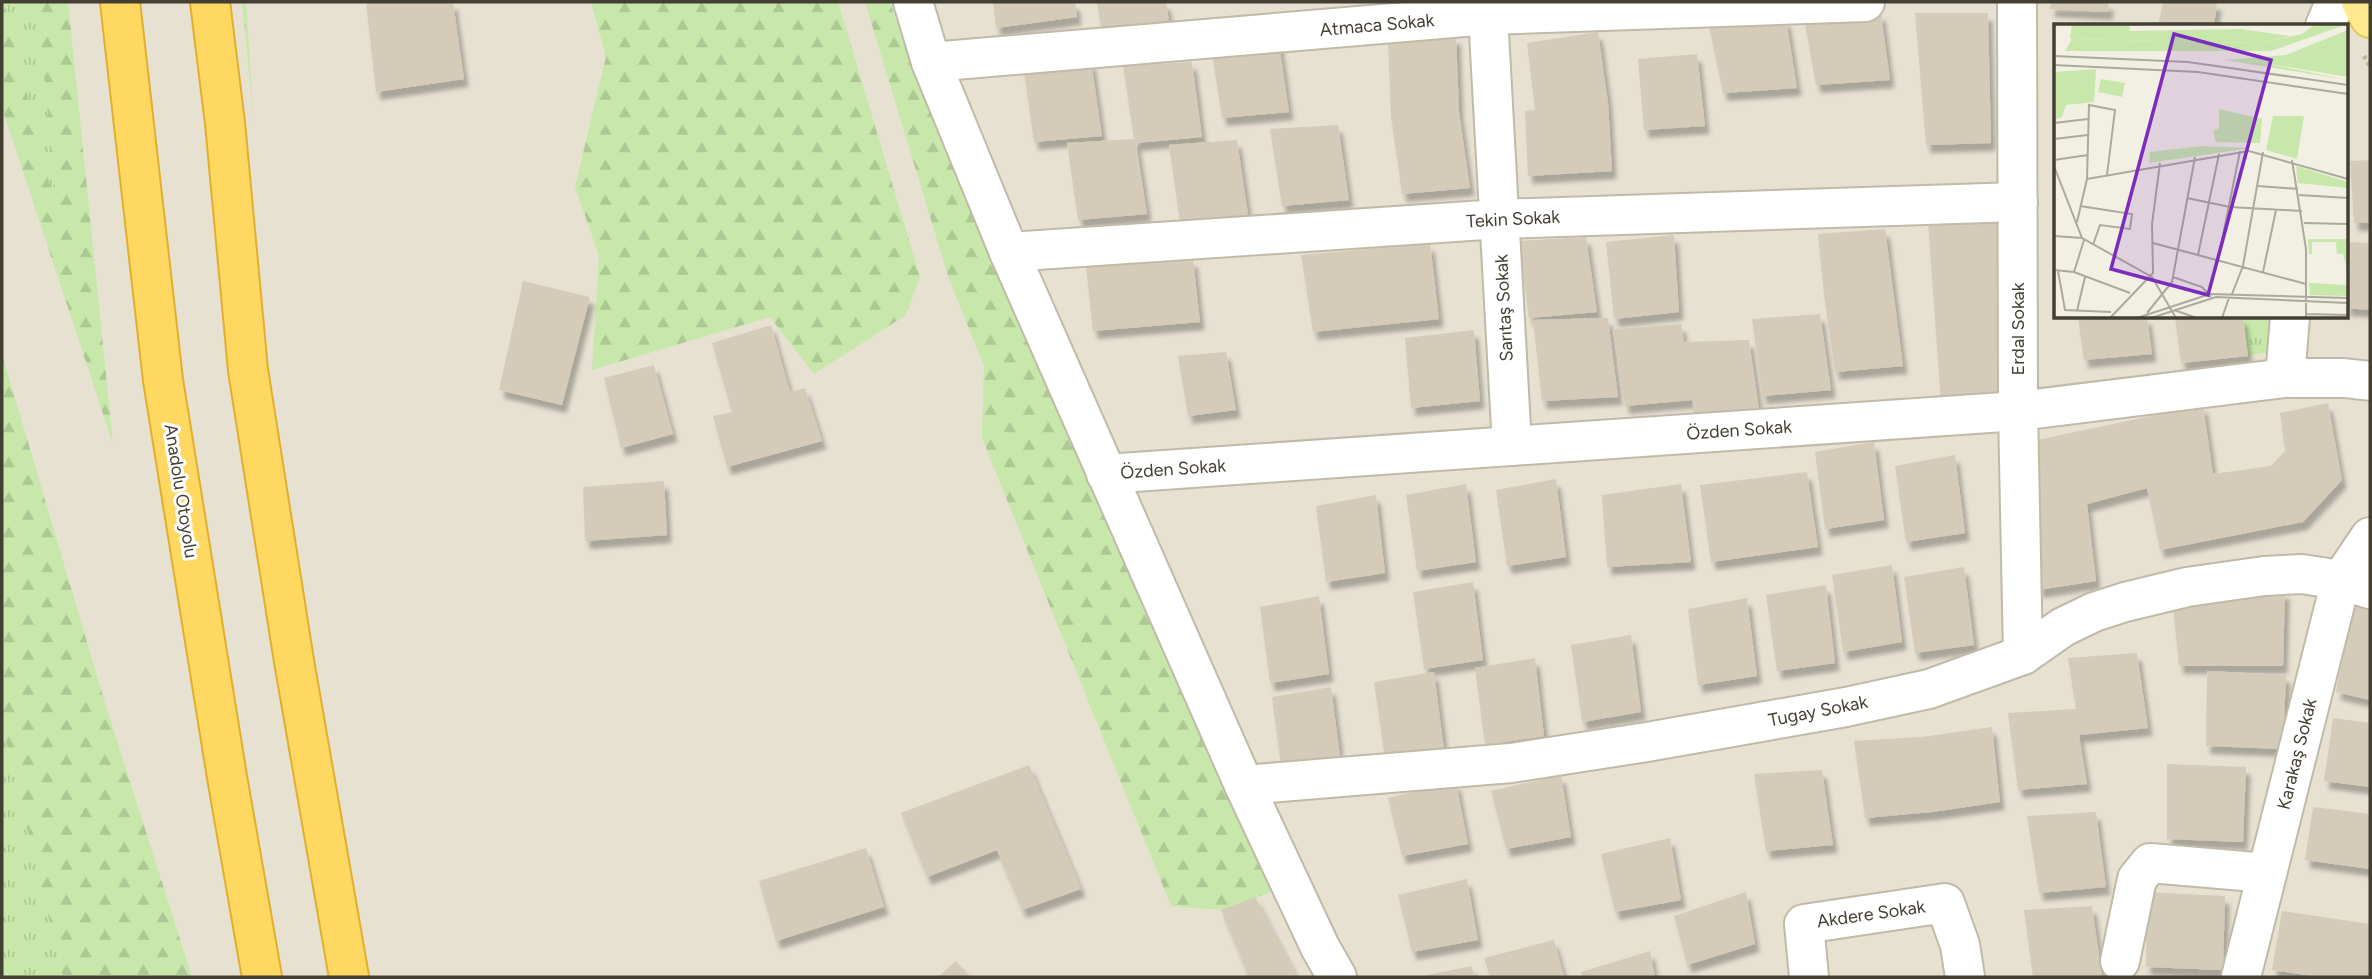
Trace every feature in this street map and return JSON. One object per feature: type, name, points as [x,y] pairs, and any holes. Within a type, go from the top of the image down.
[{"type":"highway","name":"Anadolu Otoyolu","points":[[120,2],[163,380],[262,977]]},
{"type":"highway","points":[[210,2],[225,123],[248,370],[296,674],[349,977]]},
{"type":"main road","points":[[2361,2],[2370,18]]},
{"type":"street","points":[[913,2],[931,62],[1009,252],[1244,785],[1320,947],[1337,977]]},
{"type":"street","name":"Atmaca Sokak","points":[[931,62],[1487,8],[1865,2]]},
{"type":"street","name":"Erdal Sokak","points":[[2017,2],[2018,411],[2023,655]]},
{"type":"street","points":[[2326,24],[2335,2]]},
{"type":"street","name":"Sarıtaş Sokak","points":[[1487,8],[1512,446]]},
{"type":"street","name":"Tekin Sokak","points":[[1009,252],[1499,219],[2018,202]]},
{"type":"street","points":[[2285,378],[2290,318]]},
{"type":"street","name":"Özden Sokak","points":[[1106,474],[2018,411],[2285,378],[2344,378],[2370,382]]},
{"type":"street","name":"Karakaş Sokak","points":[[2241,977],[2267,873],[2370,537]]},
{"type":"street","name":"Tugay Sokak","points":[[1244,785],[1511,763],[1647,742],[1929,689],[2023,655],[2063,627],[2094,612],[2187,587],[2264,576],[2302,574],[2356,585]]},
{"type":"street","points":[[2120,961],[2137,879],[2150,863],[2267,873]]},
{"type":"street","name":"Akdere Sokak","points":[[1809,977],[1804,924],[1945,904],[1960,945],[1965,977]]},
{"type":"shaded area","points":[[2,2],[2370,2],[2370,977],[2,977]]},
{"type":"green space","points":[[2,2],[58,218],[37,2],[68,2],[113,444],[2,108]]},
{"type":"green space","points":[[4,2],[37,2],[59,225]]},
{"type":"green space","points":[[242,2],[246,2],[254,122]]},
{"type":"green space","points":[[591,2],[838,2],[920,277],[906,315],[814,374],[770,317],[592,370],[599,256],[575,187],[606,57]]},
{"type":"green space","points":[[865,2],[890,2],[912,67],[1224,789],[1274,891],[1221,910],[1171,906],[982,438],[984,366],[949,279]]},
{"type":"green space","points":[[2243,318],[2278,318],[2277,350],[2248,356]]},
{"type":"green space","points":[[2,354],[105,703],[192,977],[63,977],[2,725]]},
{"type":"green space","points":[[2,725],[63,977],[2,977]]},
{"type":"building","points":[[366,2],[453,2],[464,79],[376,92]]},
{"type":"building","points":[[993,2],[1075,2],[1077,17],[996,28]]},
{"type":"building","points":[[1097,2],[1166,2],[1169,21],[1101,27]]},
{"type":"building","points":[[2051,2],[2109,2],[2108,12],[2050,9]]},
{"type":"building","points":[[2163,2],[2217,2],[2214,24],[2158,24]]},
{"type":"building","points":[[1881,13],[1890,80],[1816,85],[1804,18]]},
{"type":"building","points":[[1915,13],[1988,13],[1991,143],[1926,145]]},
{"type":"building","points":[[1786,19],[1797,88],[1723,93],[1708,21]]},
{"type":"building","points":[[1598,32],[1608,103],[1612,171],[1528,176],[1525,111],[1535,110],[1527,43]]},
{"type":"building","points":[[1456,36],[1459,112],[1470,188],[1402,194],[1391,116],[1388,40]]},
{"type":"building","points":[[1278,37],[1289,112],[1222,118],[1210,41]]},
{"type":"building","points":[[1697,54],[1705,126],[1644,130],[1638,59]]},
{"type":"building","points":[[1091,61],[1102,136],[1034,142],[1023,65]]},
{"type":"building","points":[[1192,62],[1202,137],[1136,143],[1147,214],[1078,220],[1067,143],[1134,139],[1123,66]]},
{"type":"building","points":[[1338,125],[1349,200],[1282,206],[1270,129]]},
{"type":"building","points":[[1237,140],[1248,215],[1180,222],[1169,145]]},
{"type":"building","points":[[2370,160],[2370,223],[2354,223],[2350,161]]},
{"type":"building","points":[[2005,217],[2007,395],[1941,402],[1928,223]]},
{"type":"building","points":[[1885,229],[1903,366],[1835,372],[1818,234]]},
{"type":"building","points":[[1674,235],[1679,312],[1614,319],[1606,242]]},
{"type":"building","points":[[1586,237],[1597,312],[1529,318],[1518,241]]},
{"type":"building","points":[[2348,242],[2370,243],[2370,310],[2348,308]]},
{"type":"building","points":[[1430,244],[1439,319],[1313,332],[1301,255]]},
{"type":"building","points":[[1193,259],[1200,322],[1093,331],[1086,267]]},
{"type":"building","points":[[523,281],[590,297],[562,405],[499,390]]},
{"type":"building","points":[[1820,314],[1831,390],[1762,396],[1752,319]]},
{"type":"building","points":[[1608,318],[1618,397],[1542,401],[1533,320]]},
{"type":"building","points":[[2078,318],[2147,318],[2152,354],[2084,360]]},
{"type":"building","points":[[2175,318],[2243,318],[2248,356],[2181,363]]},
{"type":"building","points":[[1681,324],[1684,342],[1749,340],[1760,416],[1695,419],[1692,400],[1625,406],[1613,329]]},
{"type":"building","points":[[771,325],[790,392],[805,388],[822,441],[727,467],[713,416],[732,412],[712,343]]},
{"type":"building","points":[[1474,330],[1480,401],[1411,408],[1405,338]]},
{"type":"building","points":[[1226,352],[1236,410],[1188,416],[1178,356]]},
{"type":"building","points":[[654,365],[673,434],[621,448],[604,378]]},
{"type":"building","points":[[2328,403],[2342,480],[2303,522],[2160,550],[2147,488],[2087,504],[2096,581],[2038,590],[2037,440],[2203,405],[2213,474],[2271,466],[2285,451],[2280,413]]},
{"type":"building","points":[[1874,442],[1884,520],[1825,529],[1815,452]]},
{"type":"building","points":[[1955,455],[1965,533],[1906,542],[1895,466]]},
{"type":"building","points":[[1807,472],[1818,547],[1711,562],[1700,485]]},
{"type":"building","points":[[1556,479],[1566,557],[1507,566],[1496,490]]},
{"type":"building","points":[[664,481],[667,535],[585,541],[583,487]]},
{"type":"building","points":[[1466,484],[1476,562],[1417,571],[1406,495]]},
{"type":"building","points":[[1681,484],[1691,562],[1607,567],[1602,495]]},
{"type":"building","points":[[1376,495],[1385,573],[1326,582],[1316,506]]},
{"type":"building","points":[[1892,565],[1902,642],[1843,652],[1832,575]]},
{"type":"building","points":[[1964,567],[1974,645],[1915,653],[1904,577]]},
{"type":"building","points":[[1473,582],[1483,660],[1424,669],[1413,592]]},
{"type":"building","points":[[1826,585],[1835,663],[1777,671],[1766,595]]},
{"type":"building","points":[[2285,591],[2283,666],[2179,666],[2172,597]]},
{"type":"building","points":[[1319,596],[1329,674],[1270,683],[1260,607]]},
{"type":"building","points":[[1747,598],[1757,676],[1698,685],[1688,609]]},
{"type":"building","points":[[2353,598],[2370,606],[2370,700],[2336,692]]},
{"type":"building","points":[[1631,635],[1641,712],[1582,722],[1571,645]]},
{"type":"building","points":[[2137,653],[2148,728],[2079,735],[2087,784],[2018,790],[2008,713],[2076,709],[2068,658]]},
{"type":"building","points":[[1535,658],[1544,736],[1485,745],[1475,668]]},
{"type":"building","points":[[2207,671],[2286,675],[2283,749],[2206,746]]},
{"type":"building","points":[[1434,672],[1444,750],[1385,759],[1374,682]]},
{"type":"building","points":[[1331,687],[1341,765],[1282,774],[1272,697]]},
{"type":"building","points":[[2333,718],[2370,723],[2370,787],[2324,781]]},
{"type":"building","points":[[1992,727],[2000,802],[1865,818],[1854,741],[1922,737]]},
{"type":"building","points":[[2167,764],[2246,767],[2243,842],[2167,839]]},
{"type":"building","points":[[1029,765],[1081,889],[1022,910],[997,850],[927,877],[901,813]]},
{"type":"building","points":[[1822,770],[1833,845],[1766,851],[1754,774]]},
{"type":"building","points":[[1561,775],[1571,837],[1506,849],[1491,791]]},
{"type":"building","points":[[1456,782],[1468,844],[1402,856],[1388,798]]},
{"type":"building","points":[[2313,807],[2370,814],[2370,869],[2305,860]]},
{"type":"building","points":[[2096,812],[2106,887],[2039,893],[2027,816]]},
{"type":"building","points":[[1670,838],[1681,900],[1615,912],[1601,854]]},
{"type":"building","points":[[866,848],[884,907],[776,941],[759,881]]},
{"type":"building","points":[[1467,879],[1478,940],[1412,952],[1398,895]]},
{"type":"building","points":[[1746,892],[1755,944],[1687,965],[1674,916]]},
{"type":"building","points":[[2147,892],[2225,896],[2223,970],[2146,967]]},
{"type":"building","points":[[1255,897],[1297,977],[1249,977],[1221,910]]},
{"type":"building","points":[[2092,906],[2102,977],[2033,977],[2024,910]]},
{"type":"building","points":[[2282,911],[2370,924],[2370,977],[2319,977],[2272,970]]},
{"type":"building","points":[[1554,940],[1564,977],[1490,977],[1484,958]]},
{"type":"building","points":[[1650,951],[1655,977],[1582,977],[1581,972]]},
{"type":"building","points":[[956,961],[970,977],[938,977]]},
{"type":"building","points":[[1471,966],[1475,977],[1423,977],[1423,976]]}]
